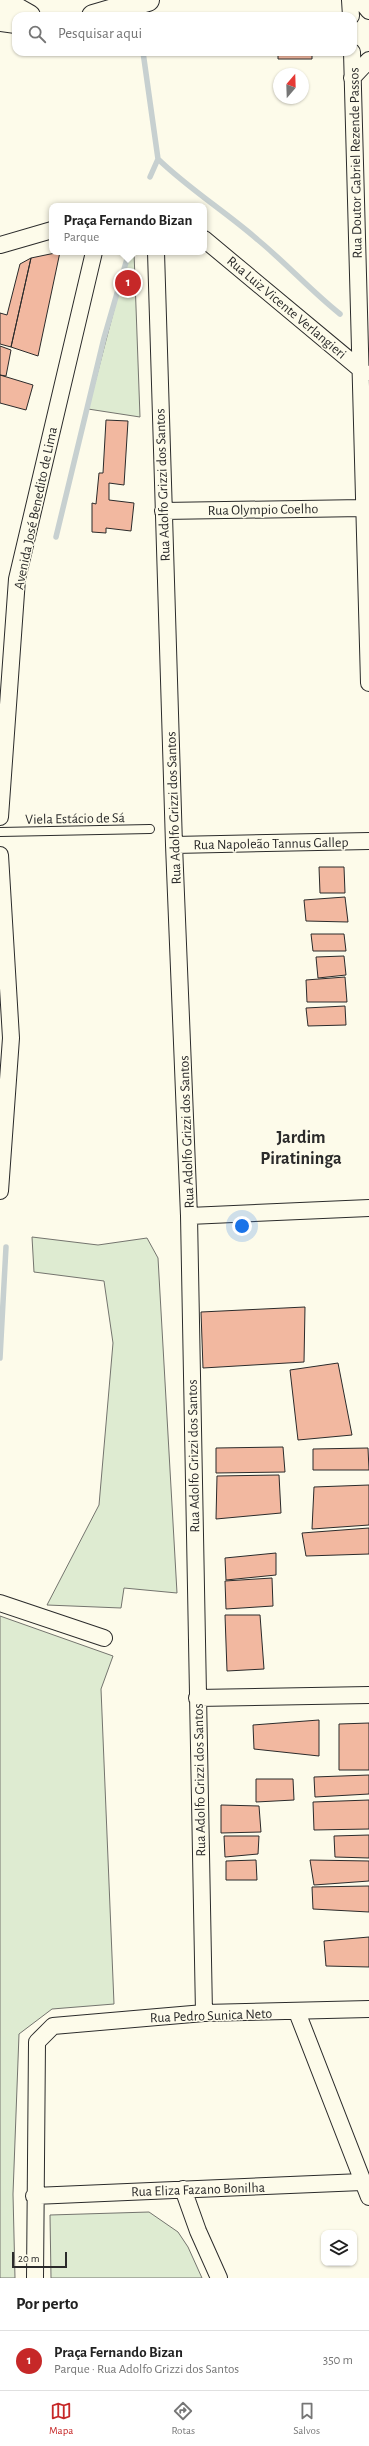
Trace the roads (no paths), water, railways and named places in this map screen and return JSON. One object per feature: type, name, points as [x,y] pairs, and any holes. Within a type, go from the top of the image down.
[{"type":"main road","points":[[1,0],[22,12]]},
{"type":"main road","points":[[109,12],[146,1]]},
{"type":"main road","points":[[0,20],[12,22]]},
{"type":"street","points":[[350,0],[351,12]]},
{"type":"street","points":[[360,0],[369,11]]},
{"type":"street","name":"Rua Doutor Gabriel Rezende Passos","points":[[352,56],[364,372],[363,508],[369,682]]},
{"type":"street","points":[[352,78],[369,60]]},
{"type":"street","points":[[0,245],[49,231]]},
{"type":"street","name":"Rua Luiz Vicente Verlangieri","points":[[207,241],[364,372]]},
{"type":"street","name":"Avenida José Benedito de Lima","points":[[0,817],[1,786],[17,579],[93,255]]},
{"type":"street","name":"Rua Adolfo Grizzi dos Santos","points":[[156,255],[174,845],[190,1216],[197,1698],[204,2013]]},
{"type":"street","name":"Rua Olympio Coelho","points":[[163,511],[363,508]]},
{"type":"street","name":"Rua Napoleão Tannus Gallep","points":[[174,845],[369,841]]},
{"type":"street","points":[[0,855],[11,1038],[0,1191]]},
{"type":"street","points":[[190,1216],[369,1208]]},
{"type":"street","points":[[0,1603],[104,1638]]},
{"type":"street","points":[[197,1698],[369,1695]]},
{"type":"street","name":"Rua Pedro Sunica Neto","points":[[34,2196],[37,2042],[53,2026],[204,2013],[297,2012],[369,2009]]},
{"type":"street","points":[[297,2012],[369,2197]]},
{"type":"street","name":"Rua Eliza Fazano Bonilha","points":[[34,2196],[362,2182]]},
{"type":"street","points":[[183,2189],[198,2231],[219,2278]]},
{"type":"street","points":[[34,2196],[35,2278]]},
{"type":"lane","name":"Viela Estácio de Sá","points":[[0,832],[150,829]]},
{"type":"waterway","points":[[144,56],[158,159],[182,180],[258,240],[340,314]]},
{"type":"waterway","points":[[150,177],[158,159]]},
{"type":"waterway","points":[[56,537],[104,338],[128,255]]},
{"type":"waterway","points":[[0,1358],[6,1247]]},
{"type":"place","name":"Praça Fernando Bizan","points":[[128,283]]},
{"type":"district","name":"Jardim Piratininga","points":[[301,1147]]}]
